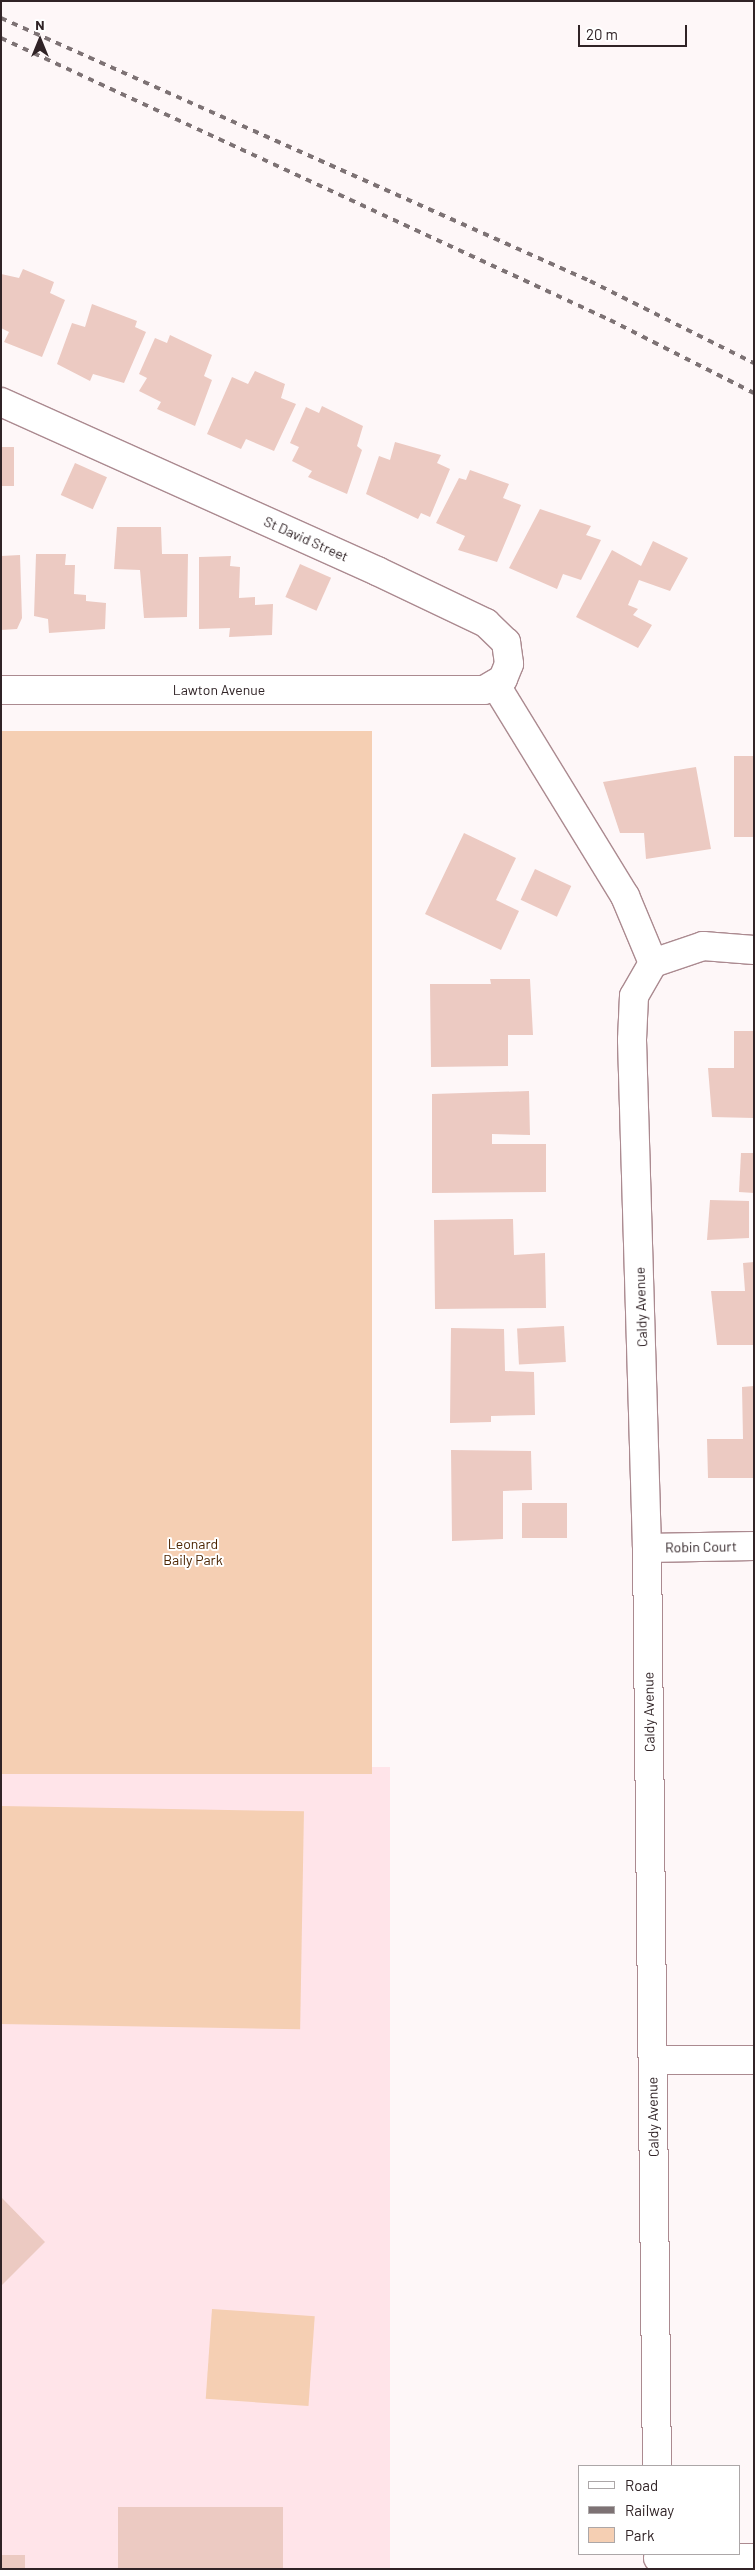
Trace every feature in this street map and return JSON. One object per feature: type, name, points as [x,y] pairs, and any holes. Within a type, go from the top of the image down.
[{"type":"street","name":"St David Street","points":[[1,402],[377,570],[486,623],[506,642],[509,664],[503,679],[495,684]]},
{"type":"street","name":"Lawton Avenue","points":[[1,690],[484,690],[495,684]]},
{"type":"street","points":[[495,684],[625,896],[652,963],[703,946],[754,950]]},
{"type":"street","name":"Caldy Avenue","points":[[652,963],[634,996],[632,1040],[648,1548],[657,2465]]},
{"type":"street","name":"Robin Court","points":[[648,1548],[754,1546]]},
{"type":"street","points":[[652,2060],[754,2060]]},
{"type":"street","points":[[658,2560],[754,2558]]},
{"type":"shaded area","points":[[1,1767],[390,1767],[390,2569],[1,2569]]},
{"type":"green space","name":"Leonard Baily Park","points":[[1,731],[372,731],[372,1774],[1,1774]]},
{"type":"green space","points":[[1,1806],[304,1811],[300,2029],[1,2024]]},
{"type":"green space","points":[[212,2309],[315,2316],[308,2406],[206,2399]]},
{"type":"building","points":[[23,269],[54,282],[50,293],[65,300],[42,357],[4,342],[9,332],[1,328],[1,274],[19,278]]},
{"type":"building","points":[[92,304],[137,321],[135,327],[146,332],[124,383],[93,374],[90,381],[57,364],[72,323],[85,327]]},
{"type":"building","points":[[170,335],[212,355],[204,376],[212,380],[195,426],[157,409],[161,402],[139,391],[147,378],[139,374],[155,338],[167,343]]},
{"type":"building","points":[[255,371],[285,384],[281,398],[296,404],[274,451],[246,439],[241,449],[207,434],[232,377],[248,384]]},
{"type":"building","points":[[322,406],[363,426],[357,446],[362,450],[347,494],[308,477],[312,471],[292,461],[299,447],[290,443],[306,407],[319,413]]},
{"type":"building","points":[[395,442],[441,455],[437,463],[450,469],[430,517],[421,513],[418,519],[366,494],[379,456],[390,460]]},
{"type":"building","points":[[1,447],[14,447],[14,486],[1,486]]},
{"type":"building","points":[[75,463],[107,477],[93,509],[61,495]]},
{"type":"building","points":[[470,470],[509,484],[503,498],[521,505],[497,562],[458,550],[465,536],[436,523],[459,478],[466,480]]},
{"type":"building","points":[[540,509],[591,526],[586,535],[601,540],[581,580],[563,574],[557,589],[509,568]]},
{"type":"building","points":[[117,527],[161,527],[162,554],[188,554],[187,617],[144,618],[140,570],[114,569]]},
{"type":"building","points":[[653,541],[688,558],[670,591],[639,580],[628,605],[638,609],[633,615],[652,625],[638,648],[576,617],[612,550],[641,566]]},
{"type":"building","points":[[36,554],[66,554],[65,565],[75,565],[74,594],[86,595],[86,601],[106,603],[105,629],[49,633],[48,619],[34,616]]},
{"type":"building","points":[[20,555],[22,618],[17,629],[1,630],[1,556]]},
{"type":"building","points":[[231,556],[230,566],[240,567],[239,598],[255,597],[255,605],[273,604],[272,635],[229,637],[230,628],[199,629],[199,557]]},
{"type":"building","points":[[300,564],[331,578],[316,611],[285,597]]},
{"type":"building","points":[[734,756],[754,756],[754,837],[734,837]]},
{"type":"building","points":[[696,767],[711,849],[646,859],[644,833],[620,833],[603,782]]},
{"type":"building","points":[[464,833],[516,858],[496,900],[519,911],[501,950],[425,914]]},
{"type":"building","points":[[535,869],[571,886],[557,917],[521,900]]},
{"type":"building","points":[[490,979],[530,979],[533,1035],[508,1035],[508,1066],[431,1067],[430,984],[491,984]]},
{"type":"building","points":[[734,1031],[754,1031],[754,1118],[712,1117],[708,1068],[734,1068]]},
{"type":"building","points":[[529,1091],[530,1135],[492,1134],[492,1144],[546,1144],[546,1192],[432,1193],[432,1094]]},
{"type":"building","points":[[741,1153],[754,1153],[754,1193],[739,1192]]},
{"type":"building","points":[[710,1200],[749,1201],[749,1238],[707,1240]]},
{"type":"building","points":[[513,1219],[514,1255],[545,1253],[546,1308],[435,1309],[434,1220]]},
{"type":"building","points":[[754,1262],[754,1345],[717,1345],[711,1291],[745,1291],[743,1263]]},
{"type":"building","points":[[564,1326],[566,1362],[519,1364],[517,1328]]},
{"type":"building","points":[[451,1328],[504,1329],[505,1371],[534,1372],[535,1415],[491,1416],[491,1422],[450,1423]]},
{"type":"building","points":[[754,1386],[754,1478],[708,1478],[707,1439],[743,1439],[742,1387]]},
{"type":"building","points":[[451,1450],[531,1451],[532,1490],[503,1491],[503,1539],[452,1541]]},
{"type":"building","points":[[522,1503],[567,1503],[567,1538],[522,1538]]},
{"type":"building","points":[[1,2197],[45,2242],[1,2286]]},
{"type":"building","points":[[118,2507],[283,2507],[283,2569],[118,2569]]},
{"type":"building","points":[[1,2555],[25,2555],[25,2569],[1,2569]]},
{"type":"railway","points":[[1,18],[590,281],[754,363]]},
{"type":"railway","points":[[1,38],[610,320],[754,393]]}]
